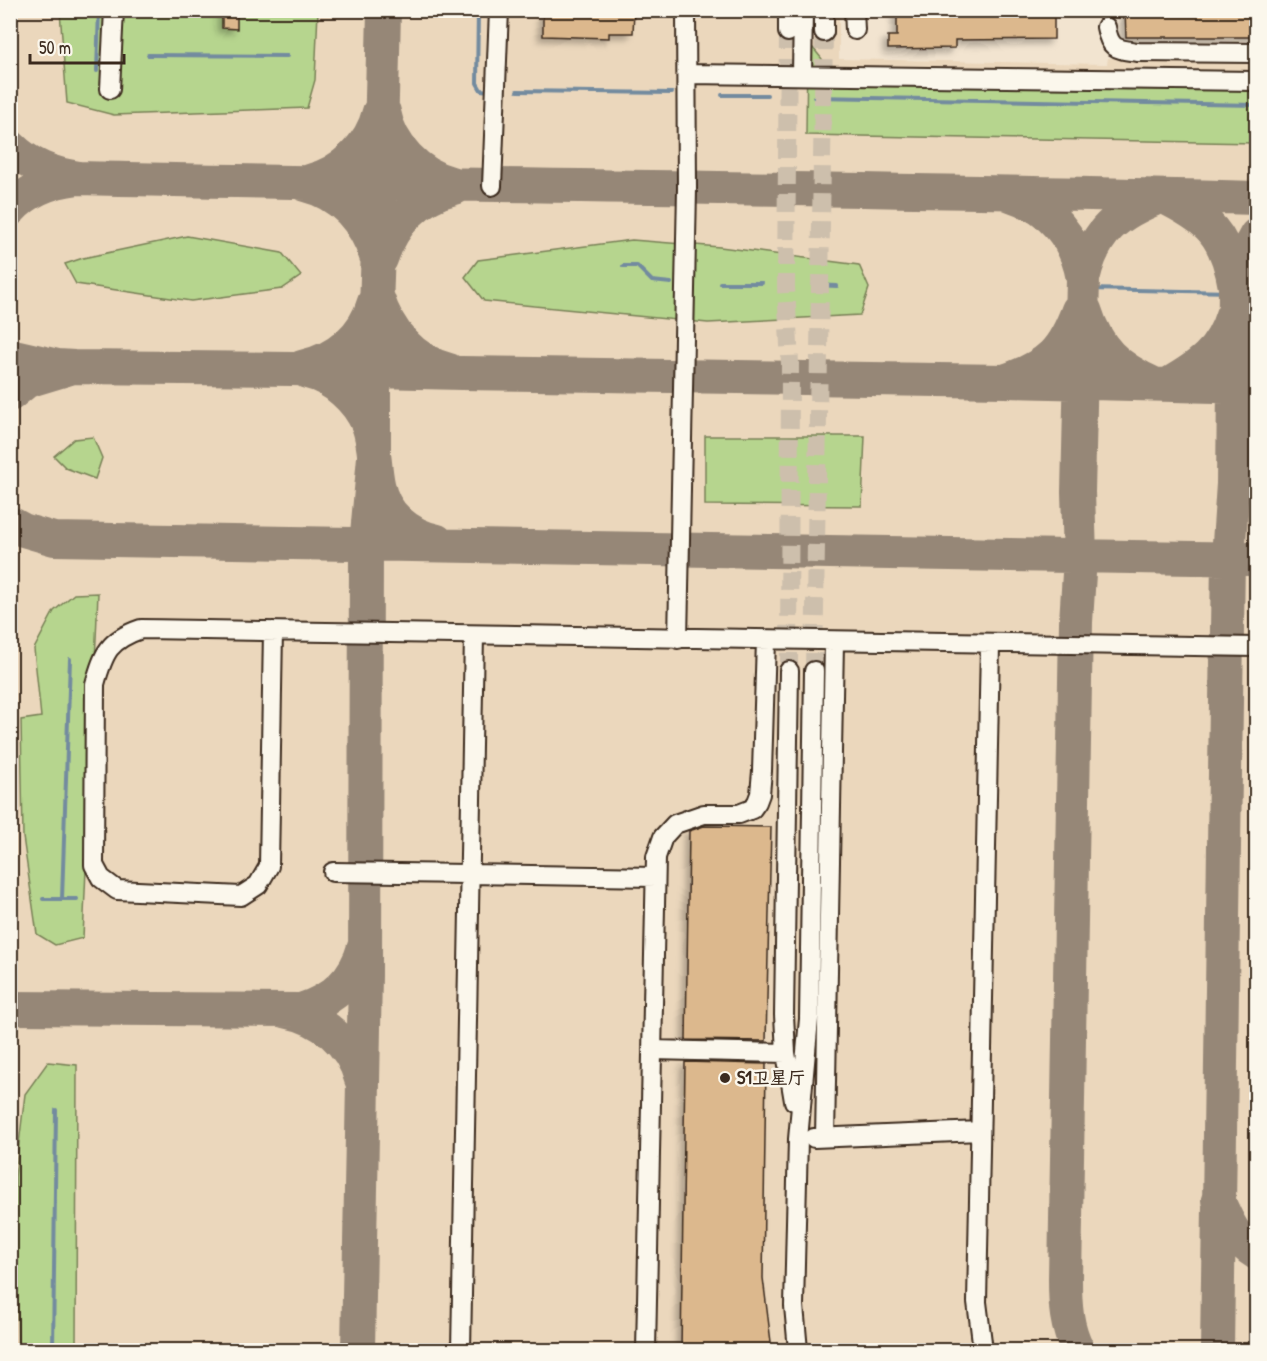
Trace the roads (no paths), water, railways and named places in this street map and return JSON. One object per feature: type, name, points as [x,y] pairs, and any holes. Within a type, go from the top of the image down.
[{"type":"lane","points":[[110,89],[114,10]]},
{"type":"lane","points":[[492,186],[499,10]]},
{"type":"lane","points":[[678,639],[687,74],[686,10]]},
{"type":"lane","points":[[788,10],[788,32]]},
{"type":"lane","points":[[802,74],[803,10]]},
{"type":"lane","points":[[824,10],[824,32]]},
{"type":"lane","points":[[854,10],[855,30]]},
{"type":"lane","points":[[1106,27],[1108,40],[1121,50],[1257,53]]},
{"type":"lane","points":[[687,74],[1257,81]]},
{"type":"lane","points":[[273,631],[269,866],[258,885],[241,896],[117,890],[101,878],[94,865],[95,684],[103,658],[121,636],[141,629],[273,631],[678,639],[766,640],[990,645],[1257,647]]},
{"type":"lane","points":[[461,1350],[474,635]]},
{"type":"lane","points":[[646,1350],[656,857],[663,837],[675,824],[704,814],[739,814],[752,809],[757,802],[762,771],[766,640]]},
{"type":"lane","points":[[825,1137],[834,642]]},
{"type":"lane","points":[[983,1350],[977,1302],[990,645]]},
{"type":"lane","points":[[789,671],[784,1015],[786,1053],[798,1138]]},
{"type":"lane","points":[[798,1350],[794,1306],[798,1138],[809,1019],[814,671]]},
{"type":"lane","points":[[333,872],[655,877]]},
{"type":"lane","points":[[652,1050],[786,1053]]},
{"type":"lane","points":[[798,1138],[981,1131]]},
{"type":"waterway","points":[[97,71],[99,10]]},
{"type":"waterway","points":[[478,10],[477,83],[481,90],[489,91]]},
{"type":"waterway","points":[[148,55],[287,56]]},
{"type":"waterway","points":[[517,91],[672,93]]},
{"type":"waterway","points":[[722,95],[767,95]]},
{"type":"waterway","points":[[814,97],[1256,105]]},
{"type":"waterway","points":[[623,266],[637,266],[652,281],[671,283]]},
{"type":"waterway","points":[[720,283],[762,283]]},
{"type":"waterway","points":[[813,285],[837,286]]},
{"type":"waterway","points":[[1088,289],[1232,292]]},
{"type":"waterway","points":[[62,899],[70,659]]},
{"type":"waterway","points":[[43,899],[77,899]]},
{"type":"waterway","points":[[53,1350],[56,1110]]},
{"type":"tunnel","points":[[788,32],[786,287],[790,364],[789,671]]},
{"type":"tunnel","points":[[814,671],[824,32]]},
{"type":"place","name":"S1卫星厅","points":[[725,1078]]}]
